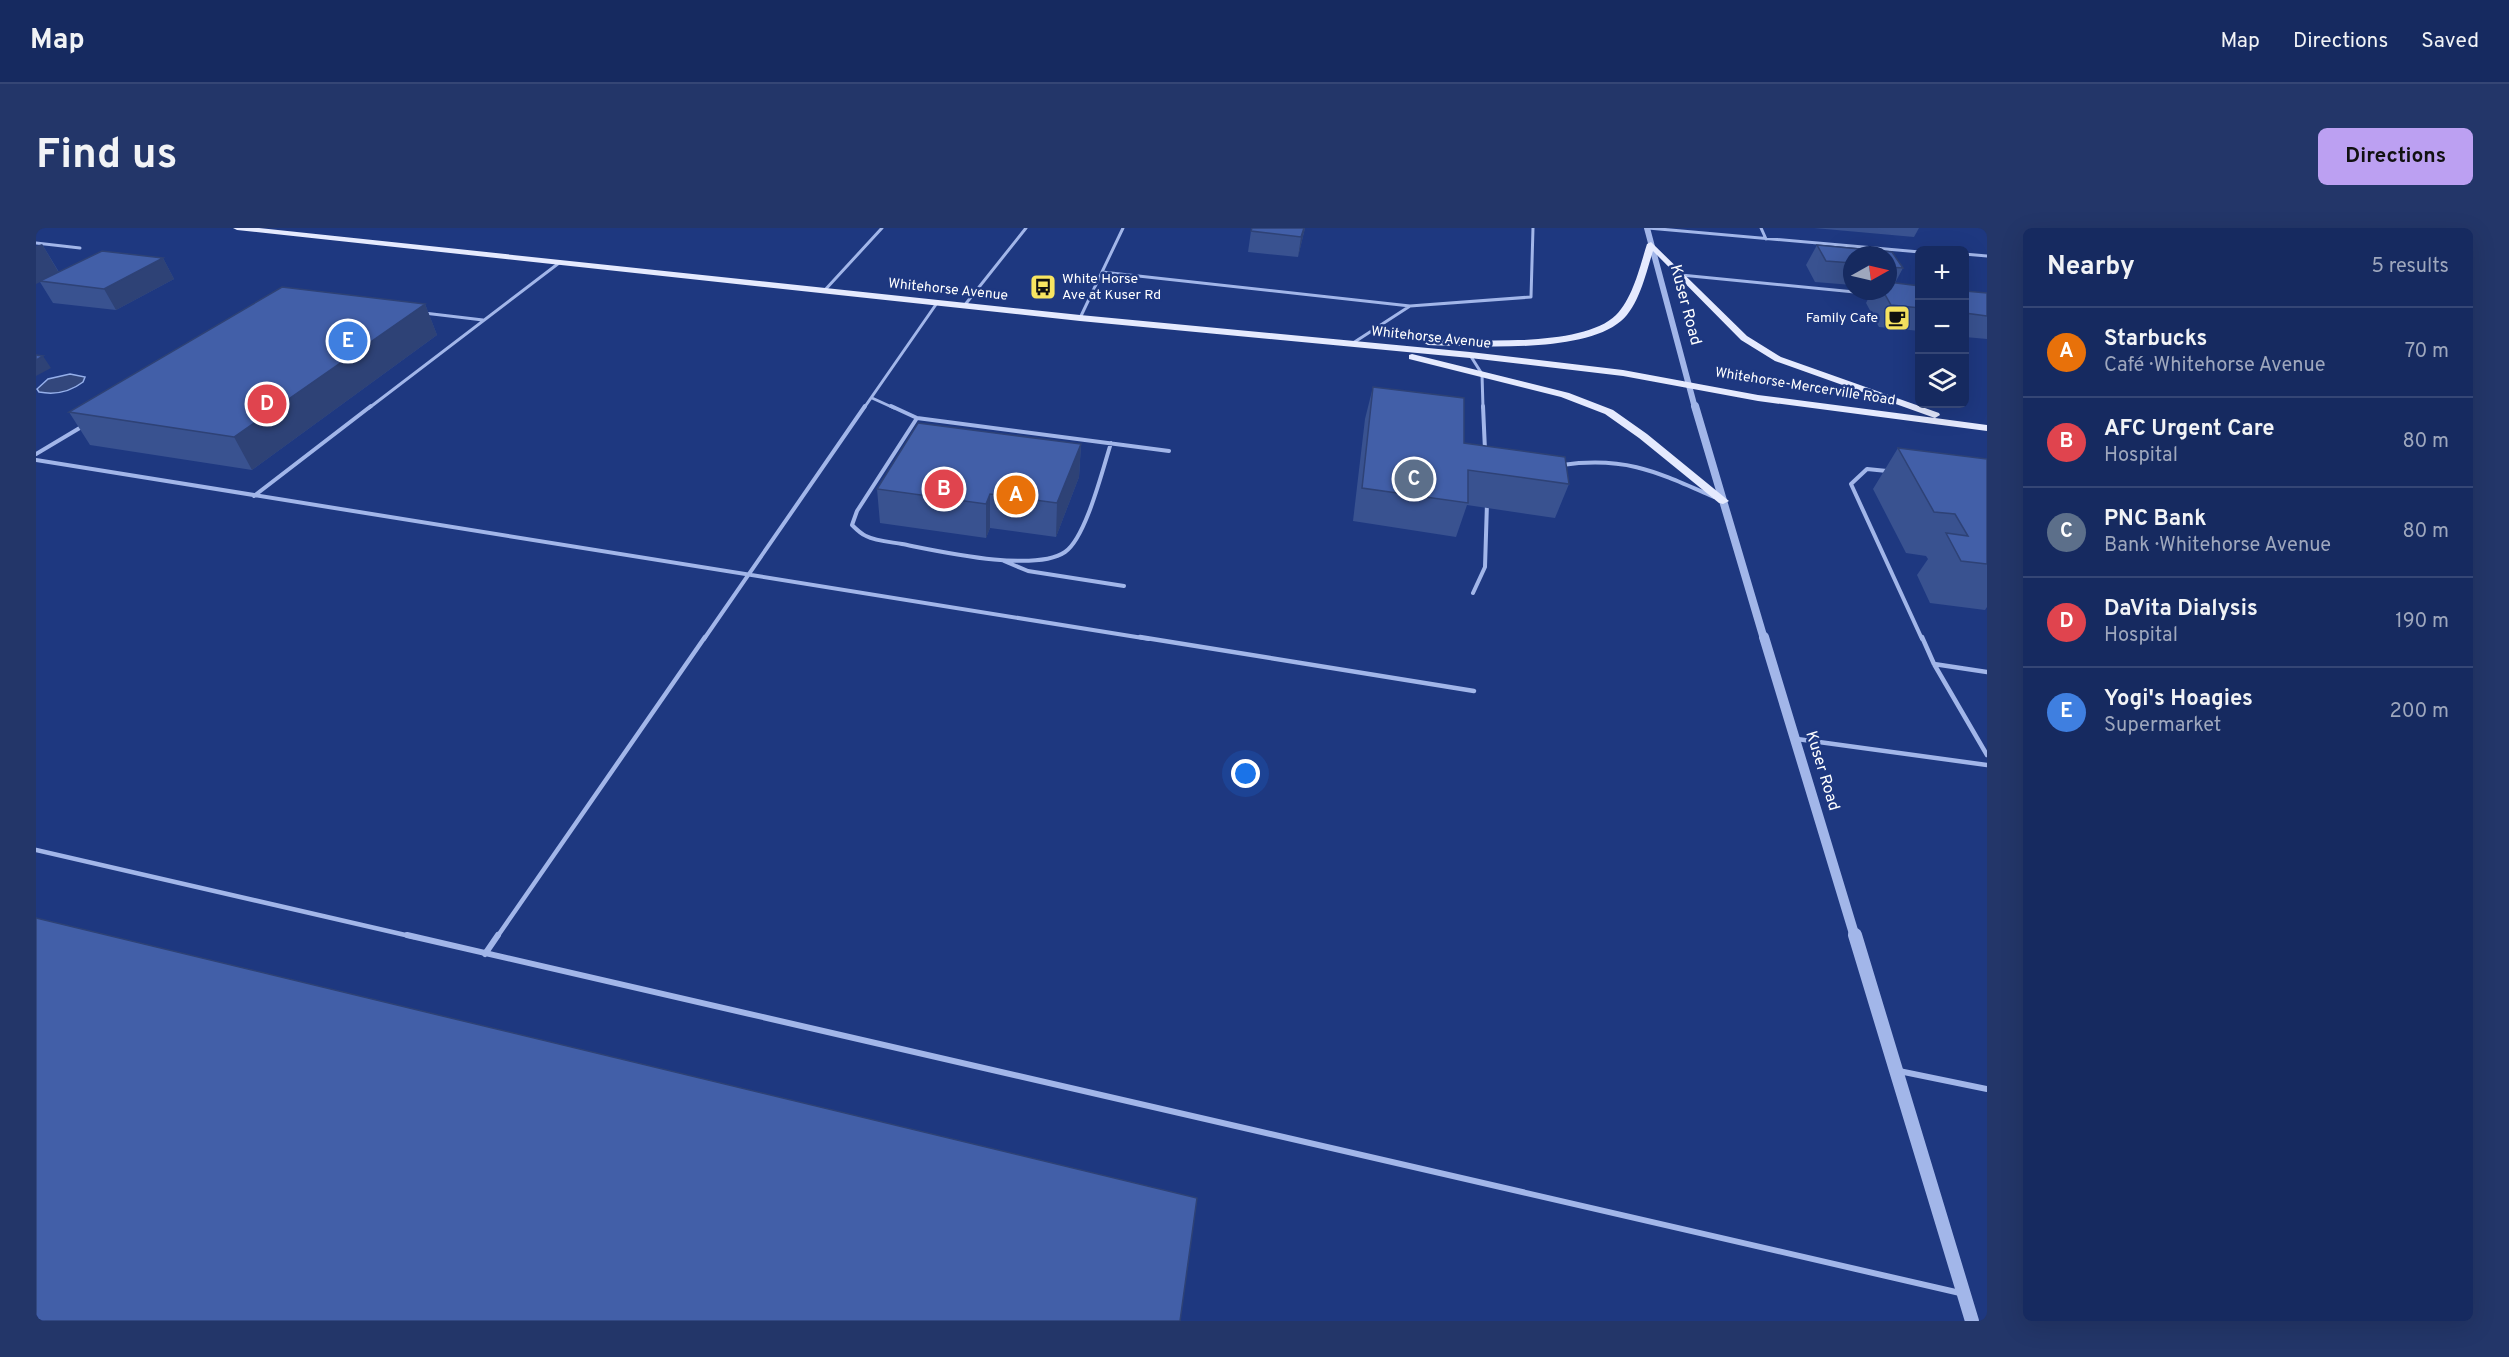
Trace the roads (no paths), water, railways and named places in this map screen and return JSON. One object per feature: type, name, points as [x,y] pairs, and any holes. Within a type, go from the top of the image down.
[{"type":"main road","name":"Whitehorse Avenue","points":[[237,228],[1080,318],[1470,355],[1623,373],[1691,385]]},
{"type":"main road","points":[[1353,343],[1551,341],[1601,330],[1618,319],[1637,285],[1651,244],[1744,338],[1778,359],[1968,426]]},
{"type":"main road","points":[[1353,343],[1565,395],[1609,412],[1643,436],[1723,501]]},
{"type":"main road","name":"Whitehorse-Mercerville Road","points":[[1691,385],[1758,398],[1987,428]]},
{"type":"street","name":"Kuser Road","points":[[1647,228],[1691,385],[1703,437],[1972,1321]]},
{"type":"lane","points":[[824,291],[882,228]]},
{"type":"lane","points":[[964,306],[1026,228]]},
{"type":"lane","points":[[1080,318],[1123,228]]},
{"type":"lane","points":[[1102,272],[1410,306],[1531,297],[1533,228]]},
{"type":"lane","points":[[1647,228],[1915,252]]},
{"type":"lane","points":[[1761,228],[1766,239]]},
{"type":"lane","points":[[36,243],[80,248]]},
{"type":"lane","points":[[1969,254],[1987,256]]},
{"type":"lane","points":[[253,496],[559,263]]},
{"type":"lane","points":[[1681,275],[1843,291]]},
{"type":"lane","points":[[485,954],[937,303]]},
{"type":"lane","points":[[1353,343],[1410,306]]},
{"type":"lane","points":[[413,312],[483,320]]},
{"type":"lane","points":[[1470,355],[1482,374],[1485,459]]},
{"type":"lane","points":[[872,398],[917,418],[1169,451]]},
{"type":"lane","points":[[917,418],[856,511],[852,525],[867,537],[1001,560],[1040,560],[1065,552],[1078,537],[1111,443]]},
{"type":"lane","points":[[36,454],[86,424]]},
{"type":"lane","points":[[1555,467],[1608,459],[1634,464],[1723,501]]},
{"type":"lane","points":[[36,460],[1474,691]]},
{"type":"lane","points":[[1898,472],[1867,470],[1851,483],[1934,664],[1987,755]]},
{"type":"lane","points":[[1473,593],[1485,567],[1488,541],[1487,499]]},
{"type":"lane","points":[[1001,560],[1028,571],[1125,585]]},
{"type":"lane","points":[[1934,664],[1987,672]]},
{"type":"lane","points":[[1796,739],[1987,765]]},
{"type":"lane","points":[[36,850],[1964,1294]]},
{"type":"lane","points":[[1896,1070],[1987,1089]]},
{"type":"water","points":[[70,374],[85,377],[83,382],[62,392],[45,393],[37,389],[48,379]]},
{"type":"place","name":"White Horse Ave at Kuser Rd","points":[[1043,287]]},
{"type":"place","name":"Family Cafe","points":[[1897,318]]},
{"type":"place","name":"Yogi's Hoagies","points":[[348,341]]},
{"type":"place","name":"DaVita Dialysis","points":[[267,404]]},
{"type":"place","name":"PNC Bank","points":[[1414,479]]},
{"type":"place","name":"AFC Urgent Care","points":[[944,489]]},
{"type":"place","name":"Starbucks","points":[[1016,495]]}]
